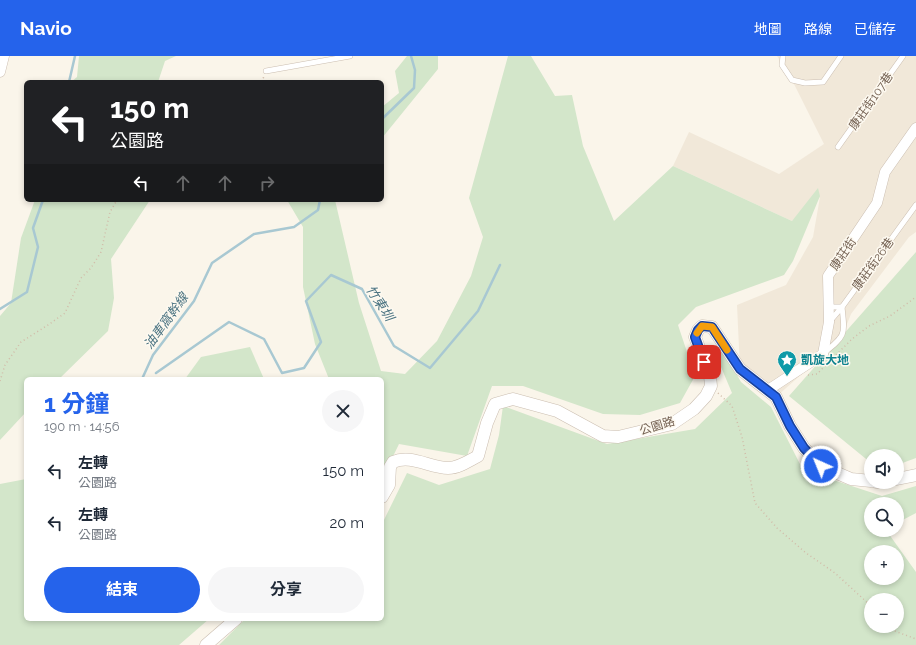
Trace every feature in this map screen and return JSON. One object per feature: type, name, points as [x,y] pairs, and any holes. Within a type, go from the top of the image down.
[{"type":"street","points":[[0,72],[4,56]]},
{"type":"street","name":"康莊街","points":[[823,354],[829,322],[828,276],[877,203],[885,172],[916,128]]},
{"type":"street","points":[[711,386],[710,376],[695,337],[698,330],[702,326],[712,327],[740,369],[776,397],[790,426],[804,448],[821,466],[851,479],[864,481]]},
{"type":"street","points":[[768,390],[792,372],[823,354]]},
{"type":"street","name":"公園路","points":[[384,494],[389,485],[390,467],[393,462],[399,459],[413,460],[449,468],[467,462],[478,456],[487,423],[495,404],[513,399],[557,411],[603,436],[618,437],[672,424],[694,409],[706,396],[711,386]]},
{"type":"street","points":[[904,478],[916,475]]},
{"type":"street","points":[[206,645],[234,621]]},
{"type":"lane","points":[[266,70],[350,56]]},
{"type":"lane","points":[[783,56],[782,65],[792,80],[805,84],[823,82],[841,56]]},
{"type":"lane","name":"康莊街107巷","points":[[838,147],[903,56]]},
{"type":"lane","name":"康莊街26巷","points":[[829,322],[842,307],[916,205]]},
{"type":"lane","points":[[823,354],[841,339],[844,331],[842,307],[828,307]]},
{"type":"path","points":[[0,382],[5,365],[21,342],[48,326],[64,313],[81,278],[91,268],[101,252],[110,212],[116,202]]},
{"type":"path","points":[[792,372],[803,375],[817,374],[852,338],[869,326],[895,313],[916,297]]},
{"type":"path","points":[[711,386],[732,406],[742,437],[755,503],[777,528],[806,553],[835,573],[864,600]]},
{"type":"path","points":[[900,633],[916,639]]},
{"type":"shaded area","name":"凱旋大地","points":[[777,56],[916,56],[916,232],[909,237],[851,314],[841,339],[776,397],[740,369],[737,305],[786,285],[813,237],[820,197],[792,221],[673,166],[689,132],[779,174],[824,144],[792,80]]},
{"type":"green space","points":[[79,56],[176,56],[165,61],[159,80],[73,80],[77,77]]},
{"type":"green space","points":[[407,56],[438,56],[438,69],[384,136],[384,105],[399,93],[395,71]]},
{"type":"green space","points":[[508,56],[531,56],[555,96],[572,95],[583,146],[614,221],[673,166],[792,221],[818,188],[820,196],[793,261],[784,275],[696,307],[678,325],[695,376],[680,403],[640,415],[603,414],[523,386],[492,386],[467,456],[399,444],[384,475],[384,377],[328,377],[315,344],[303,287],[303,227],[288,202],[335,202],[359,303],[381,371],[405,374],[437,341],[471,276],[483,237],[469,198]]},
{"type":"green space","points":[[34,202],[149,202],[111,259],[114,298],[108,331],[61,377],[24,377],[24,414],[0,440],[0,316],[11,303],[21,238]]},
{"type":"green space","points":[[916,252],[916,458],[904,462],[904,449],[864,449],[864,457],[789,396]]},
{"type":"green space","points":[[720,345],[741,382],[771,407],[803,470],[882,496],[916,486],[916,513],[904,519],[904,497],[864,497],[864,537],[891,537],[897,545],[864,545],[864,585],[904,585],[904,555],[916,572],[916,645],[219,645],[243,621],[384,621],[384,520],[407,473],[439,485],[490,469],[499,435],[503,406],[607,444],[695,429],[732,393],[713,348]]},
{"type":"green space","points":[[250,347],[263,377],[186,377],[201,357]]},
{"type":"green space","points":[[24,479],[24,621],[207,621],[179,645],[0,645],[0,484]]},
{"type":"waterway","points":[[69,80],[75,56]]},
{"type":"waterway","name":"油車窩幹線","points":[[384,117],[414,88],[415,70],[411,56]]},
{"type":"waterway","points":[[0,309],[27,292],[38,247],[33,228],[42,202]]},
{"type":"waterway","name":"油車窩幹線","points":[[143,377],[153,355],[194,301],[212,263],[254,234],[294,227],[318,210],[320,202]]},
{"type":"waterway","name":"竹東圳","points":[[156,373],[229,322],[264,339],[282,373],[304,368],[321,342],[306,301],[331,275],[362,289],[394,346],[430,368],[478,311],[500,265]]},
{"type":"slow traffic","points":[[697,333],[702,326],[712,327],[727,350]]},
{"type":"place","name":"凱旋大地","points":[[787,377]]},
{"type":"route","points":[[704,362],[695,337],[698,330],[702,326],[712,327],[740,369],[776,397],[790,426],[804,448],[821,466]]}]
